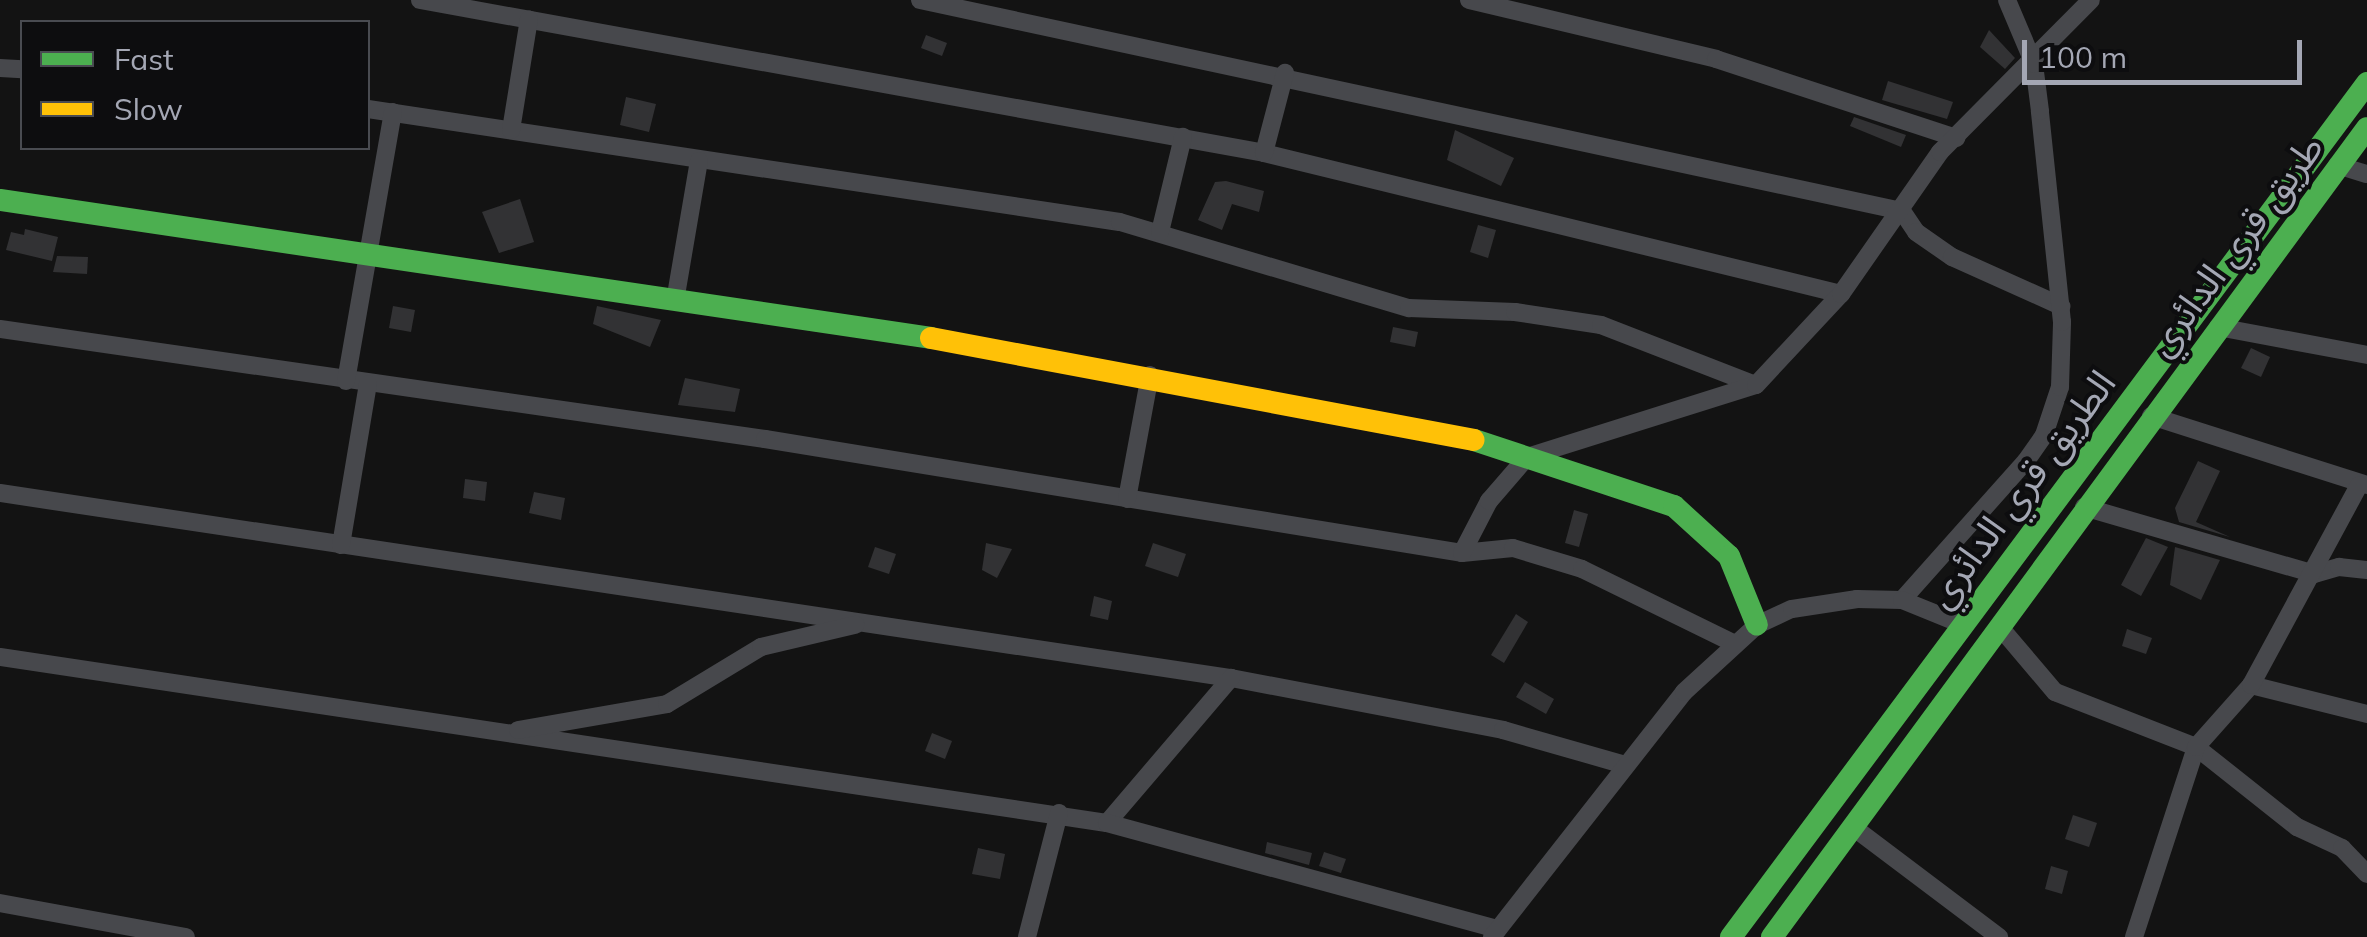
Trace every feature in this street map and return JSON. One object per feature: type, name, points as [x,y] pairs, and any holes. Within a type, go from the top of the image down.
[{"type":"main road","name":"الطريق قري الدائري","points":[[1731,937],[2367,83]]},
{"type":"main road","name":"طريق قري الدائري","points":[[1772,937],[2084,507],[2367,128]]},
{"type":"main road","points":[[0,200],[1150,375],[1398,420],[1655,497],[1692,518],[1738,571],[1756,626]]},
{"type":"street","points":[[420,0],[1264,153],[1841,294]]},
{"type":"street","points":[[920,0],[1285,73],[1902,211],[1916,232],[1952,256],[2061,306]]},
{"type":"street","points":[[1469,0],[1716,58],[1956,138]]},
{"type":"street","points":[[1902,600],[2044,435],[2060,387],[2061,306],[2034,64],[2007,0]]},
{"type":"street","points":[[1462,553],[1489,500],[1527,457],[1756,385],[1841,294],[1902,211],[1927,168],[2034,64],[2091,0]]},
{"type":"street","points":[[511,130],[529,19]]},
{"type":"street","points":[[1264,153],[1285,73]]},
{"type":"street","points":[[370,108],[1160,232],[1409,308],[1515,312],[1629,332],[1756,385]]},
{"type":"street","points":[[346,381],[393,112]]},
{"type":"street","points":[[1160,232],[1183,137]]},
{"type":"street","points":[[676,301],[699,161]]},
{"type":"street","points":[[2337,165],[2367,174]]},
{"type":"street","points":[[2218,327],[2367,356]]},
{"type":"street","points":[[0,329],[726,434],[1462,553],[1513,548],[1552,558],[1646,597],[1735,644]]},
{"type":"street","points":[[1127,499],[1150,375]]},
{"type":"street","points":[[341,545],[368,384]]},
{"type":"street","points":[[2134,937],[2196,746],[2250,685],[2363,485],[2151,416]]},
{"type":"street","points":[[0,494],[1231,678],[1504,730],[1625,766]]},
{"type":"street","points":[[2084,507],[2314,574],[2339,567],[2367,570]]},
{"type":"street","points":[[0,657],[1059,814],[1106,823],[1496,933],[1684,692],[1756,626],[1824,601],[1902,600],[1964,624]]},
{"type":"street","points":[[502,732],[667,704],[761,647],[871,623]]},
{"type":"street","points":[[1999,626],[2055,692],[2196,746],[2297,827],[2342,848],[2367,874]]},
{"type":"street","points":[[1106,823],[1231,678]]},
{"type":"street","points":[[2250,685],[2367,714]]},
{"type":"street","points":[[1027,937],[1059,814]]},
{"type":"street","points":[[1853,827],[1999,937]]},
{"type":"street","points":[[0,903],[186,937]]},
{"type":"building","points":[[1989,30],[2015,58],[2005,69],[1980,47]]},
{"type":"building","points":[[926,35],[947,43],[942,56],[921,48]]},
{"type":"building","points":[[1888,81],[1953,102],[1947,119],[1882,100]]},
{"type":"building","points":[[626,97],[656,104],[649,132],[620,125]]},
{"type":"building","points":[[1854,117],[1906,135],[1901,147],[1850,126]]},
{"type":"building","points":[[1455,130],[1514,158],[1501,186],[1447,160]]},
{"type":"building","points":[[1215,182],[1264,191],[1259,212],[1232,204],[1222,230],[1198,220]]},
{"type":"building","points":[[520,199],[534,242],[499,253],[482,212]]},
{"type":"building","points":[[1478,225],[1496,230],[1488,258],[1470,252]]},
{"type":"building","points":[[25,229],[58,237],[52,261],[6,250],[11,232],[24,235]]},
{"type":"building","points":[[57,256],[88,257],[87,274],[53,272]]},
{"type":"building","points":[[393,306],[415,310],[411,332],[389,328]]},
{"type":"building","points":[[597,306],[661,320],[650,347],[593,324]]},
{"type":"building","points":[[1393,327],[1418,332],[1415,347],[1390,342]]},
{"type":"building","points":[[2251,348],[2270,357],[2261,377],[2241,368]]},
{"type":"building","points":[[685,378],[740,389],[735,412],[678,405]]},
{"type":"building","points":[[2198,461],[2220,471],[2196,522],[2230,537],[2179,522],[2175,508]]},
{"type":"building","points":[[465,479],[487,482],[485,501],[463,498]]},
{"type":"building","points":[[534,492],[565,498],[561,520],[529,513]]},
{"type":"building","points":[[1574,510],[1588,514],[1579,547],[1565,543]]},
{"type":"building","points":[[2146,538],[2168,547],[2141,596],[2121,585]]},
{"type":"building","points":[[986,543],[1012,549],[997,578],[982,570]]},
{"type":"building","points":[[1153,543],[1186,554],[1178,577],[1145,566]]},
{"type":"building","points":[[875,547],[896,554],[889,574],[868,567]]},
{"type":"building","points":[[2175,547],[2220,560],[2201,600],[2170,585]]},
{"type":"building","points":[[1094,596],[1112,601],[1108,620],[1090,616]]},
{"type":"building","points":[[1516,614],[1528,622],[1504,663],[1491,655]]},
{"type":"building","points":[[2127,629],[2152,638],[2146,654],[2122,646]]},
{"type":"building","points":[[1525,682],[1554,699],[1546,714],[1516,697]]},
{"type":"building","points":[[932,733],[952,741],[945,759],[925,751]]},
{"type":"building","points":[[2073,815],[2097,823],[2089,847],[2065,839]]},
{"type":"building","points":[[1267,842],[1312,853],[1309,865],[1265,853]]},
{"type":"building","points":[[978,848],[1005,854],[1000,879],[972,874]]},
{"type":"building","points":[[1324,852],[1346,859],[1341,873],[1319,866]]},
{"type":"building","points":[[2051,866],[2068,871],[2062,894],[2045,889]]},
{"type":"traffic: fast","points":[[1731,937],[2367,83]]},
{"type":"traffic: fast","points":[[1772,937],[2367,128]]},
{"type":"traffic: fast","points":[[0,200],[931,338]]},
{"type":"traffic: fast","points":[[1474,440],[1674,506],[1729,556],[1757,625]]},
{"type":"traffic: slow","points":[[931,338],[1474,440]]}]
